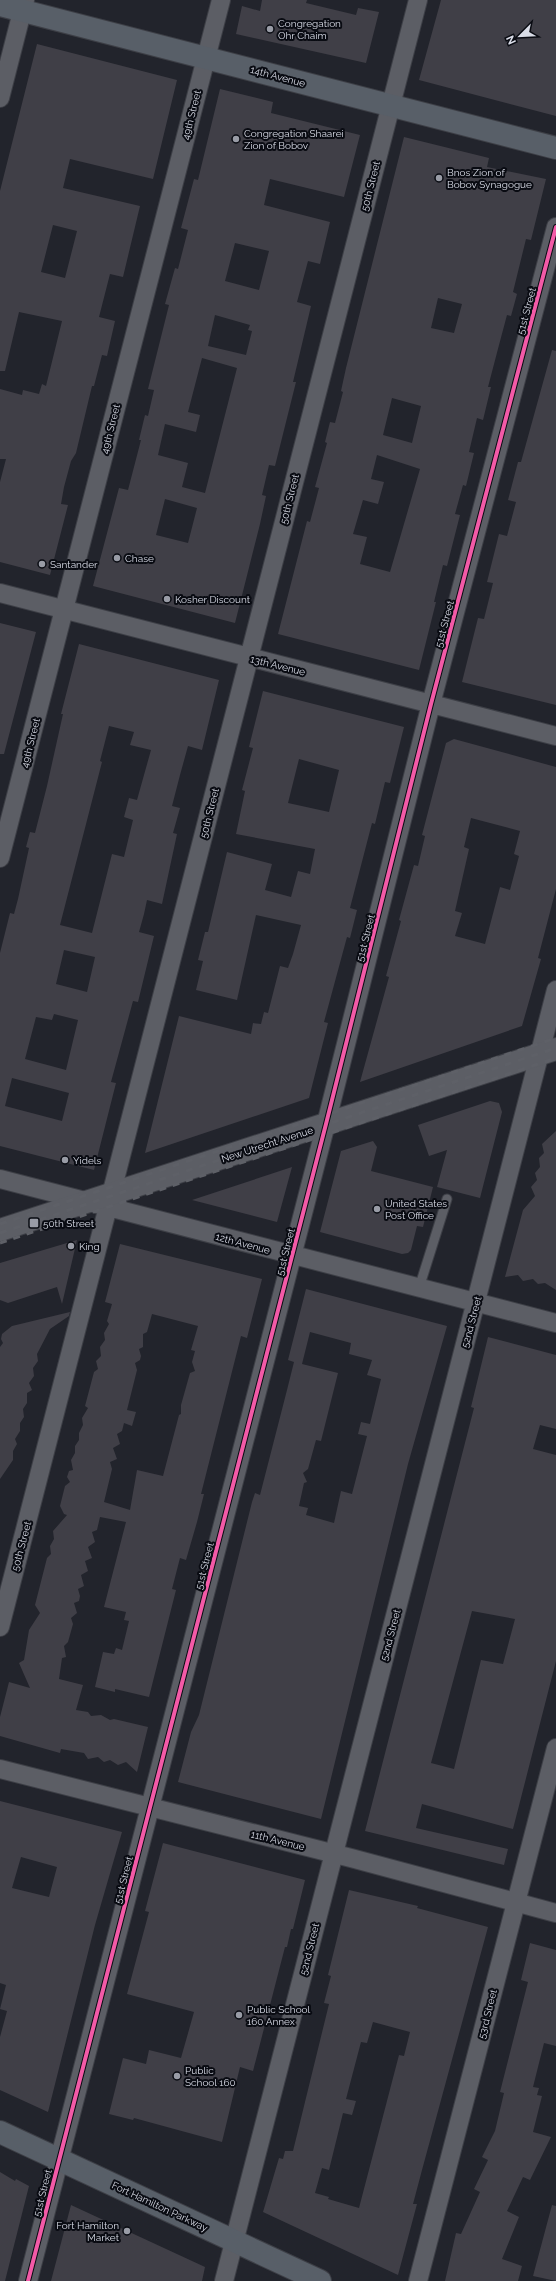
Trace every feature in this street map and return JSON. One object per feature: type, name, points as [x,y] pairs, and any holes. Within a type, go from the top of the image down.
[{"type":"main road","name":"14th Avenue","points":[[0,5],[24,6],[206,58],[556,148]]},
{"type":"main road","name":"Fort Hamilton Parkway","points":[[0,2132],[235,2240],[320,2281]]},
{"type":"street","name":"49th Street","points":[[0,858],[221,0]]},
{"type":"street","name":"50th Street","points":[[0,1627],[418,0]]},
{"type":"street","points":[[0,98],[24,6]]},
{"type":"street","name":"51st Street","points":[[28,2281],[326,1124],[432,704],[556,227]]},
{"type":"street","name":"13th Avenue","points":[[0,593],[556,736]]},
{"type":"street","name":"52nd Street","points":[[224,2281],[476,1303],[548,1052],[556,990]]},
{"type":"street","name":"New Utrecht Avenue","points":[[0,1230],[87,1201],[110,1200],[326,1124],[548,1052]]},
{"type":"street","points":[[0,1179],[87,1201]]},
{"type":"street","name":"12th Avenue","points":[[110,1200],[292,1256],[556,1323]]},
{"type":"street","name":"53rd Street","points":[[418,2281],[556,1748]]},
{"type":"street","name":"11th Avenue","points":[[0,1769],[334,1854],[556,1914]]},
{"type":"lane","points":[[419,1288],[447,1199]]},
{"type":"building","points":[[262,0],[307,0],[306,3],[356,15],[358,8],[379,12],[366,63],[236,34],[242,6],[260,11]]},
{"type":"building","points":[[441,0],[556,0],[556,116],[419,80]]},
{"type":"building","points":[[37,44],[177,80],[153,179],[70,159],[63,188],[140,206],[123,277],[110,274],[99,317],[115,321],[107,356],[102,355],[94,386],[92,386],[76,453],[71,461],[64,487],[61,504],[68,505],[50,575],[0,562],[0,482],[6,459],[0,459],[0,389],[22,395],[23,390],[39,394],[42,384],[46,386],[62,321],[19,312],[5,371],[0,371],[0,191]],"holes":[[[53,225],[77,231],[65,278],[41,272]]]},
{"type":"building","points":[[220,89],[273,102],[271,113],[360,135],[344,197],[270,179],[264,205],[330,222],[320,264],[308,261],[297,302],[311,306],[293,382],[296,382],[275,466],[269,465],[262,495],[266,496],[260,524],[235,623],[93,586],[119,488],[128,490],[141,440],[139,440],[145,415],[148,416],[154,390],[148,389],[169,305],[165,304],[175,268],[178,269],[188,230],[181,228],[194,179],[198,180]],"holes":[[[235,243],[269,251],[259,290],[225,281]],[[215,315],[250,325],[248,330],[252,331],[246,355],[208,346]],[[202,358],[237,368],[205,493],[182,487],[188,463],[158,455],[165,424],[196,432],[200,415],[188,412]],[[165,499],[197,508],[188,543],[156,535]]]},
{"type":"building","points":[[404,137],[489,158],[487,167],[546,179],[531,240],[526,239],[513,292],[517,294],[511,316],[507,315],[488,387],[491,387],[483,420],[477,418],[469,452],[474,453],[466,486],[463,485],[455,514],[460,515],[447,566],[443,565],[434,602],[436,602],[419,670],[278,634],[307,521],[310,522],[319,488],[315,487],[327,443],[325,442],[330,422],[335,423],[343,392],[341,391]],"holes":[[[438,298],[462,304],[454,333],[431,328]],[[392,398],[421,406],[412,443],[383,435]],[[377,455],[420,469],[390,572],[360,564],[367,537],[353,534],[363,500],[378,504],[384,482],[371,479]]]},
{"type":"building","points":[[552,350],[556,351],[556,705],[462,682],[478,618],[484,619],[493,583],[487,582],[499,534],[507,536],[516,502],[508,500],[518,462],[521,462]]},
{"type":"building","points":[[0,623],[36,632],[4,754],[0,754]]},
{"type":"building","points":[[79,644],[219,680],[202,750],[188,746],[172,806],[180,808],[173,833],[177,834],[162,904],[147,900],[139,932],[154,936],[138,1002],[133,1001],[111,1082],[116,1083],[94,1170],[0,1146],[0,953],[10,913],[14,914],[18,899],[29,848],[26,847],[30,832],[35,833],[47,786],[63,714],[61,714]],"holes":[[[109,726],[134,732],[130,745],[151,750],[137,800],[129,798],[124,817],[133,820],[124,857],[112,854],[92,933],[60,925],[102,762],[100,761]],[[64,950],[95,957],[87,992],[56,984]],[[54,1014],[78,1020],[66,1070],[25,1059],[36,1017],[52,1020]],[[12,1078],[69,1093],[62,1121],[5,1106]]]},
{"type":"building","points":[[263,691],[404,727],[390,783],[385,782],[375,824],[372,823],[350,908],[357,910],[350,938],[347,937],[324,1022],[328,1023],[309,1098],[145,1153],[179,1016],[251,1034],[253,1023],[261,1024],[264,1012],[268,1013],[280,966],[288,968],[301,925],[256,915],[237,1000],[196,990],[203,961],[198,960],[205,932],[208,932],[227,852],[272,864],[265,890],[291,897],[298,871],[310,874],[315,849],[236,834],[245,791],[242,790],[253,748],[249,747]],"holes":[[[299,759],[339,770],[329,812],[288,803]]]},
{"type":"building","points":[[454,739],[556,767],[556,889],[538,958],[541,959],[522,1026],[360,1082],[389,977],[386,976],[401,921],[399,920],[414,865],[418,866],[425,836],[422,835],[446,743]],"holes":[[[471,818],[520,831],[514,854],[519,856],[510,890],[500,887],[485,944],[455,936],[462,913],[455,911],[469,849],[464,847]]]},
{"type":"building","points":[[490,1101],[499,1103],[502,1112],[480,1198],[437,1187],[447,1150],[429,1156],[418,1125]]},
{"type":"building","points":[[556,1131],[556,1290],[545,1283],[538,1284],[533,1279],[523,1281],[518,1275],[505,1277],[523,1210],[535,1196],[531,1187],[537,1180],[535,1173],[540,1167],[539,1158],[544,1153],[542,1144]]},
{"type":"building","name":"United States Post Office","points":[[373,1141],[377,1147],[371,1171],[433,1187],[423,1227],[417,1226],[411,1250],[408,1253],[402,1254],[320,1232],[341,1151]]},
{"type":"building","points":[[292,1167],[277,1222],[192,1200]]},
{"type":"building","points":[[77,1240],[62,1304],[57,1287],[8,1303],[0,1300],[0,1263]]},
{"type":"building","points":[[120,1244],[262,1279],[247,1338],[241,1336],[201,1494],[204,1494],[186,1560],[180,1558],[172,1589],[176,1590],[149,1697],[115,1689],[115,1692],[95,1687],[103,1652],[114,1654],[116,1648],[122,1650],[129,1621],[124,1620],[126,1612],[104,1607],[126,1522],[100,1517],[97,1530],[92,1532],[95,1542],[88,1547],[92,1558],[85,1561],[88,1571],[81,1575],[84,1586],[78,1589],[80,1596],[79,1601],[74,1603],[77,1613],[71,1618],[73,1624],[68,1642],[64,1646],[66,1657],[62,1658],[59,1679],[83,1685],[76,1710],[88,1712],[91,1716],[101,1715],[110,1720],[114,1719],[148,1727],[137,1772],[126,1762],[118,1765],[110,1760],[104,1762],[98,1757],[88,1759],[84,1753],[61,1749],[60,1753],[0,1736],[0,1717],[9,1682],[30,1688],[19,1663],[24,1660],[29,1630],[40,1613],[35,1605],[47,1558],[51,1554],[50,1546],[54,1539],[53,1531],[67,1515],[64,1514],[60,1506],[65,1486],[70,1482],[67,1477],[69,1471],[73,1470],[71,1460],[75,1453],[75,1446],[79,1440],[79,1433],[83,1425],[82,1418],[88,1408],[85,1406],[94,1372],[98,1369],[96,1361],[101,1356],[100,1347],[105,1340],[104,1333],[109,1324],[107,1321],[112,1304],[105,1302]],"holes":[[[152,1314],[198,1326],[191,1350],[195,1351],[192,1362],[195,1371],[190,1373],[181,1405],[181,1414],[179,1415],[163,1476],[137,1470],[130,1510],[104,1502],[112,1469],[110,1462],[117,1459],[113,1448],[120,1444],[117,1434],[122,1431],[124,1423],[132,1426],[136,1412],[127,1410],[137,1370],[135,1363],[140,1360],[141,1356],[139,1349],[143,1347],[143,1334],[147,1332]]]},
{"type":"building","points":[[306,1289],[447,1326],[408,1464],[321,1819],[178,1782],[191,1732],[199,1715],[252,1502],[255,1493],[260,1495],[294,1362],[288,1360]],"holes":[[[310,1332],[351,1343],[349,1354],[372,1360],[367,1375],[381,1379],[370,1424],[361,1422],[358,1434],[367,1436],[352,1494],[341,1491],[334,1523],[306,1515],[308,1508],[299,1506],[304,1483],[307,1482],[303,1473],[308,1469],[316,1440],[321,1441],[338,1373],[302,1364]]]},
{"type":"building","points":[[70,1312],[69,1316],[50,1329],[37,1354],[38,1361],[33,1368],[34,1376],[29,1383],[32,1390],[27,1393],[27,1403],[23,1409],[24,1417],[20,1423],[20,1431],[15,1439],[17,1444],[13,1451],[13,1460],[0,1479],[0,1347],[3,1343],[1,1339],[2,1334],[12,1326]]},
{"type":"building","points":[[488,1337],[556,1355],[556,1429],[540,1425],[533,1449],[556,1455],[556,1661],[513,1829],[422,1804],[416,1828],[508,1849],[504,1865],[365,1831],[474,1408],[471,1407]],"holes":[[[472,1611],[515,1619],[503,1664],[481,1660],[454,1769],[431,1763]]]},
{"type":"building","points":[[0,1801],[122,1832],[95,1925],[48,2112],[0,2090],[0,2037],[7,2011],[0,2009],[6,1985],[0,1983]],"holes":[[[21,1857],[57,1867],[49,1897],[12,1888]]]},
{"type":"building","points":[[163,1843],[305,1880],[293,1929],[291,1929],[287,1947],[285,1947],[253,2071],[240,2067],[222,2142],[134,2118],[133,2120],[109,2114],[123,2058],[146,2064],[149,2050],[181,2058],[194,2012],[127,1994],[149,1912],[145,1911]]},
{"type":"building","points":[[349,1890],[418,1906],[417,1908],[488,1927],[413,2204],[417,2204],[398,2275],[263,2212],[279,2158],[283,2159],[285,2151],[293,2151],[329,2004],[324,2003],[331,1976],[328,1975]],"holes":[[[373,2022],[410,2032],[404,2056],[399,2055],[359,2208],[328,2199],[329,2197],[315,2193],[322,2168],[329,2170],[343,2113],[352,2115],[356,2101],[346,2099],[361,2042],[367,2043]]]},
{"type":"building","points":[[530,1943],[556,1950],[556,2046],[544,2043],[533,2087],[539,2088],[537,2095],[542,2096],[533,2132],[551,2137],[530,2180],[523,2177],[507,2211],[519,2217],[502,2259],[522,2266],[518,2281],[445,2281],[456,2233],[461,2234],[480,2192],[474,2189],[488,2160],[482,2157],[495,2131],[504,2093],[500,2092],[528,1982],[521,1980]]},
{"type":"building","points":[[0,2172],[15,2181],[16,2179],[29,2186],[5,2281],[0,2281]]},
{"type":"building","points":[[71,2205],[205,2267],[202,2281],[51,2281]]},
{"type":"building","points":[[552,2205],[556,2206],[556,2281],[533,2276]]},
{"type":"railway","points":[[0,1224],[556,1038]]},
{"type":"railway","points":[[0,1233],[556,1048]]},
{"type":"railway","points":[[0,1243],[556,1058]]},
{"type":"cycle path","points":[[28,2281],[326,1124],[431,704],[556,227]]},
{"type":"place","name":"Congregation Ohr Chaim","points":[[270,29]]},
{"type":"place","name":"Congregation Shaarei Zion of Bobov","points":[[236,139]]},
{"type":"place","name":"Bnos Zion of Bobov Synagogue","points":[[439,178]]},
{"type":"place","name":"Chase","points":[[117,558]]},
{"type":"place","name":"Santander","points":[[42,564]]},
{"type":"place","name":"Kosher Discount","points":[[167,599]]},
{"type":"place","name":"Yidels","points":[[65,1160]]},
{"type":"place","name":"United States Post Office","points":[[377,1209]]},
{"type":"place","name":"50th Street","points":[[34,1223]]},
{"type":"place","name":"King","points":[[71,1246]]},
{"type":"place","name":"Public School 160 Annex","points":[[239,2015]]},
{"type":"place","name":"Public School 160","points":[[177,2076]]},
{"type":"place","name":"Fort Hamilton Market","points":[[127,2231]]}]
